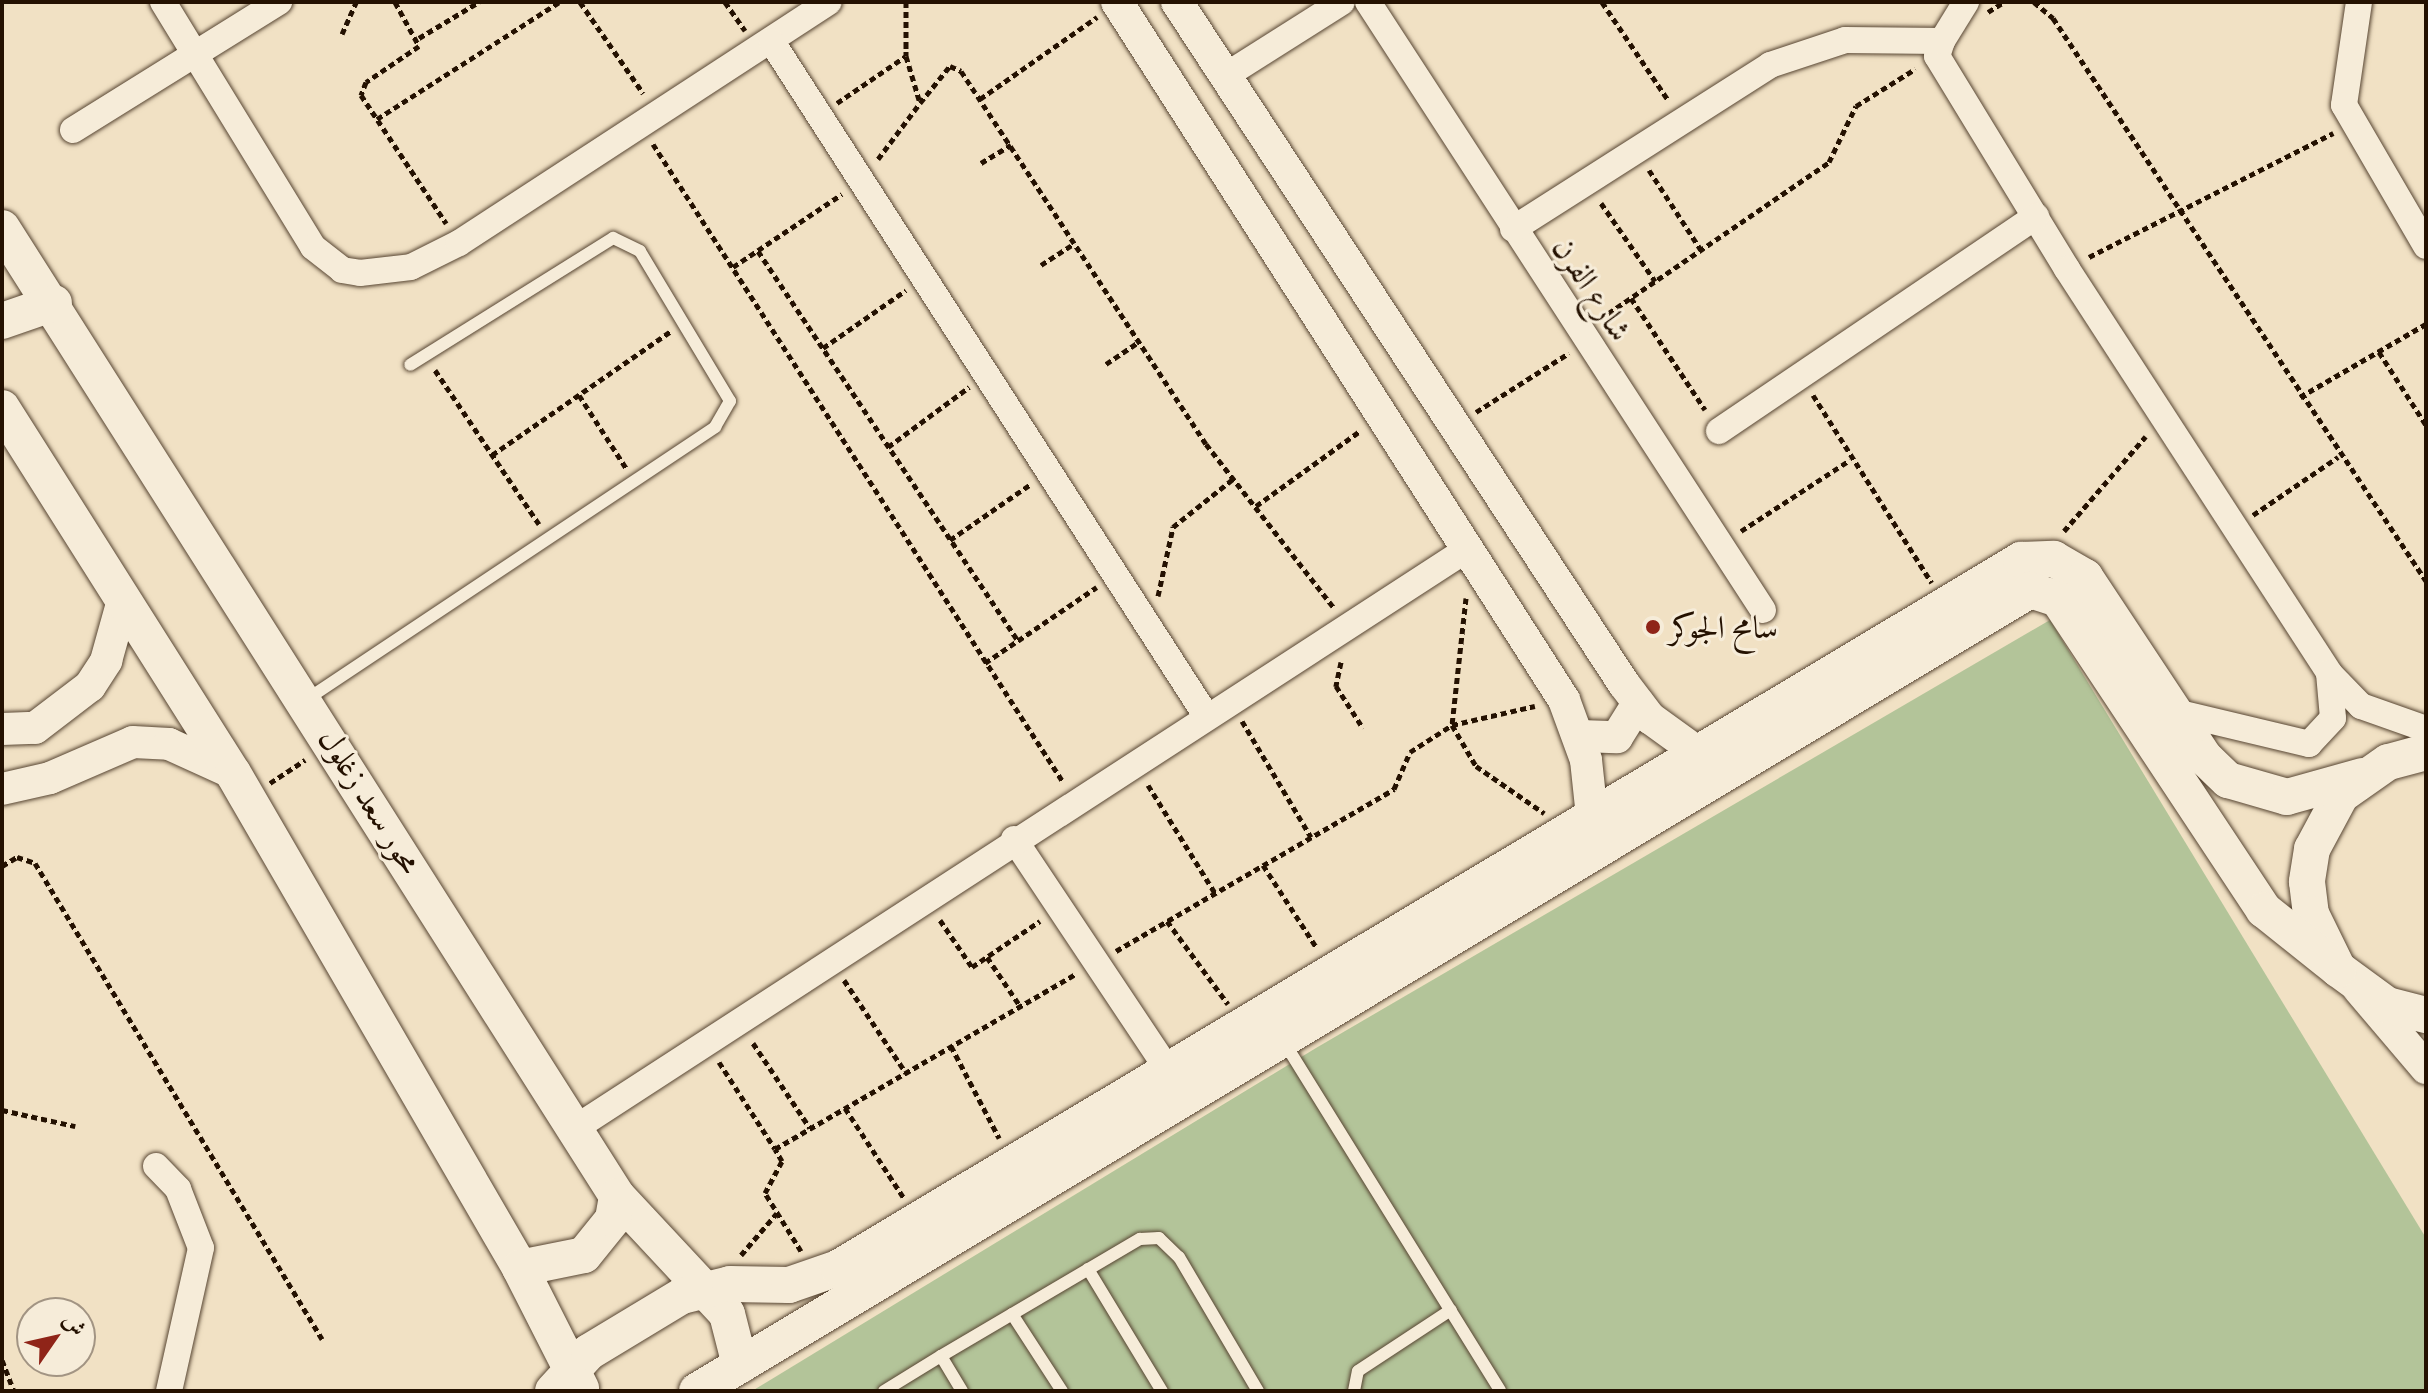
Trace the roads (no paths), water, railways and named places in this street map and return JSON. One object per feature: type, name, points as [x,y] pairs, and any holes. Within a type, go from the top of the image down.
[{"type":"main road","name":"محور سعد زغلول","points":[[2,228],[54,303],[333,742],[617,1196],[708,1287],[735,1330],[740,1365]]},
{"type":"main road","points":[[2,321],[54,303]]},
{"type":"main road","points":[[2,408],[240,785],[520,1268],[569,1383],[666,1303],[708,1287],[818,1277],[2012,564],[2041,557],[2085,577],[2215,770],[2256,793],[2287,797],[2362,776],[2423,745]]},
{"type":"main road","points":[[697,1391],[2037,589],[2058,599],[2264,910],[2349,979],[2426,1015]]},
{"type":"main road","points":[[2349,979],[2311,914],[2307,882],[2324,818],[2362,776]]},
{"type":"main road","points":[[520,1268],[584,1255],[613,1219],[617,1196]]},
{"type":"street","points":[[163,2],[325,261],[342,270],[387,272],[459,243],[651,122],[828,2]]},
{"type":"street","points":[[73,130],[279,2]]},
{"type":"street","points":[[1117,2],[1564,700],[1580,736],[1580,823]]},
{"type":"street","points":[[1177,2],[1638,703],[1697,752]]},
{"type":"street","points":[[1225,76],[1342,2]]},
{"type":"street","name":"شارع الفرن","points":[[1368,2],[1763,610]]},
{"type":"street","points":[[1940,48],[1966,2]]},
{"type":"street","points":[[2359,2],[2342,85],[2352,124],[2426,246]]},
{"type":"street","points":[[772,42],[1207,717]]},
{"type":"street","points":[[1513,229],[1682,121],[1810,47],[1940,48]]},
{"type":"street","points":[[1940,48],[2067,269],[2329,673],[2361,706],[2423,745]]},
{"type":"street","points":[[1719,431],[2036,216]]},
{"type":"street","points":[[574,1129],[923,896],[1469,548]]},
{"type":"street","points":[[2,729],[35,728],[90,686],[106,661],[123,600]]},
{"type":"street","points":[[2175,712],[2309,744],[2333,718],[2329,673]]},
{"type":"street","points":[[1580,736],[1617,737],[1638,703]]},
{"type":"street","points":[[2,789],[152,741],[240,785]]},
{"type":"street","points":[[1014,839],[1168,1070]]},
{"type":"street","points":[[2349,979],[2426,1068]]},
{"type":"street","points":[[156,1166],[178,1189],[201,1248],[169,1391]]},
{"type":"lane","points":[[306,700],[634,481],[727,411],[729,391],[640,251],[613,238],[410,365]]},
{"type":"lane","points":[[1282,1039],[1500,1391]]},
{"type":"lane","points":[[884,1391],[1140,1239],[1159,1238],[1179,1257],[1256,1390]]},
{"type":"lane","points":[[1088,1269],[1162,1391]]},
{"type":"lane","points":[[1354,1391],[1358,1371],[1451,1310]]},
{"type":"lane","points":[[1012,1314],[1062,1391]]},
{"type":"lane","points":[[941,1356],[962,1391]]},
{"type":"place","name":"سامح الجوكر","points":[[1653,627]]}]
